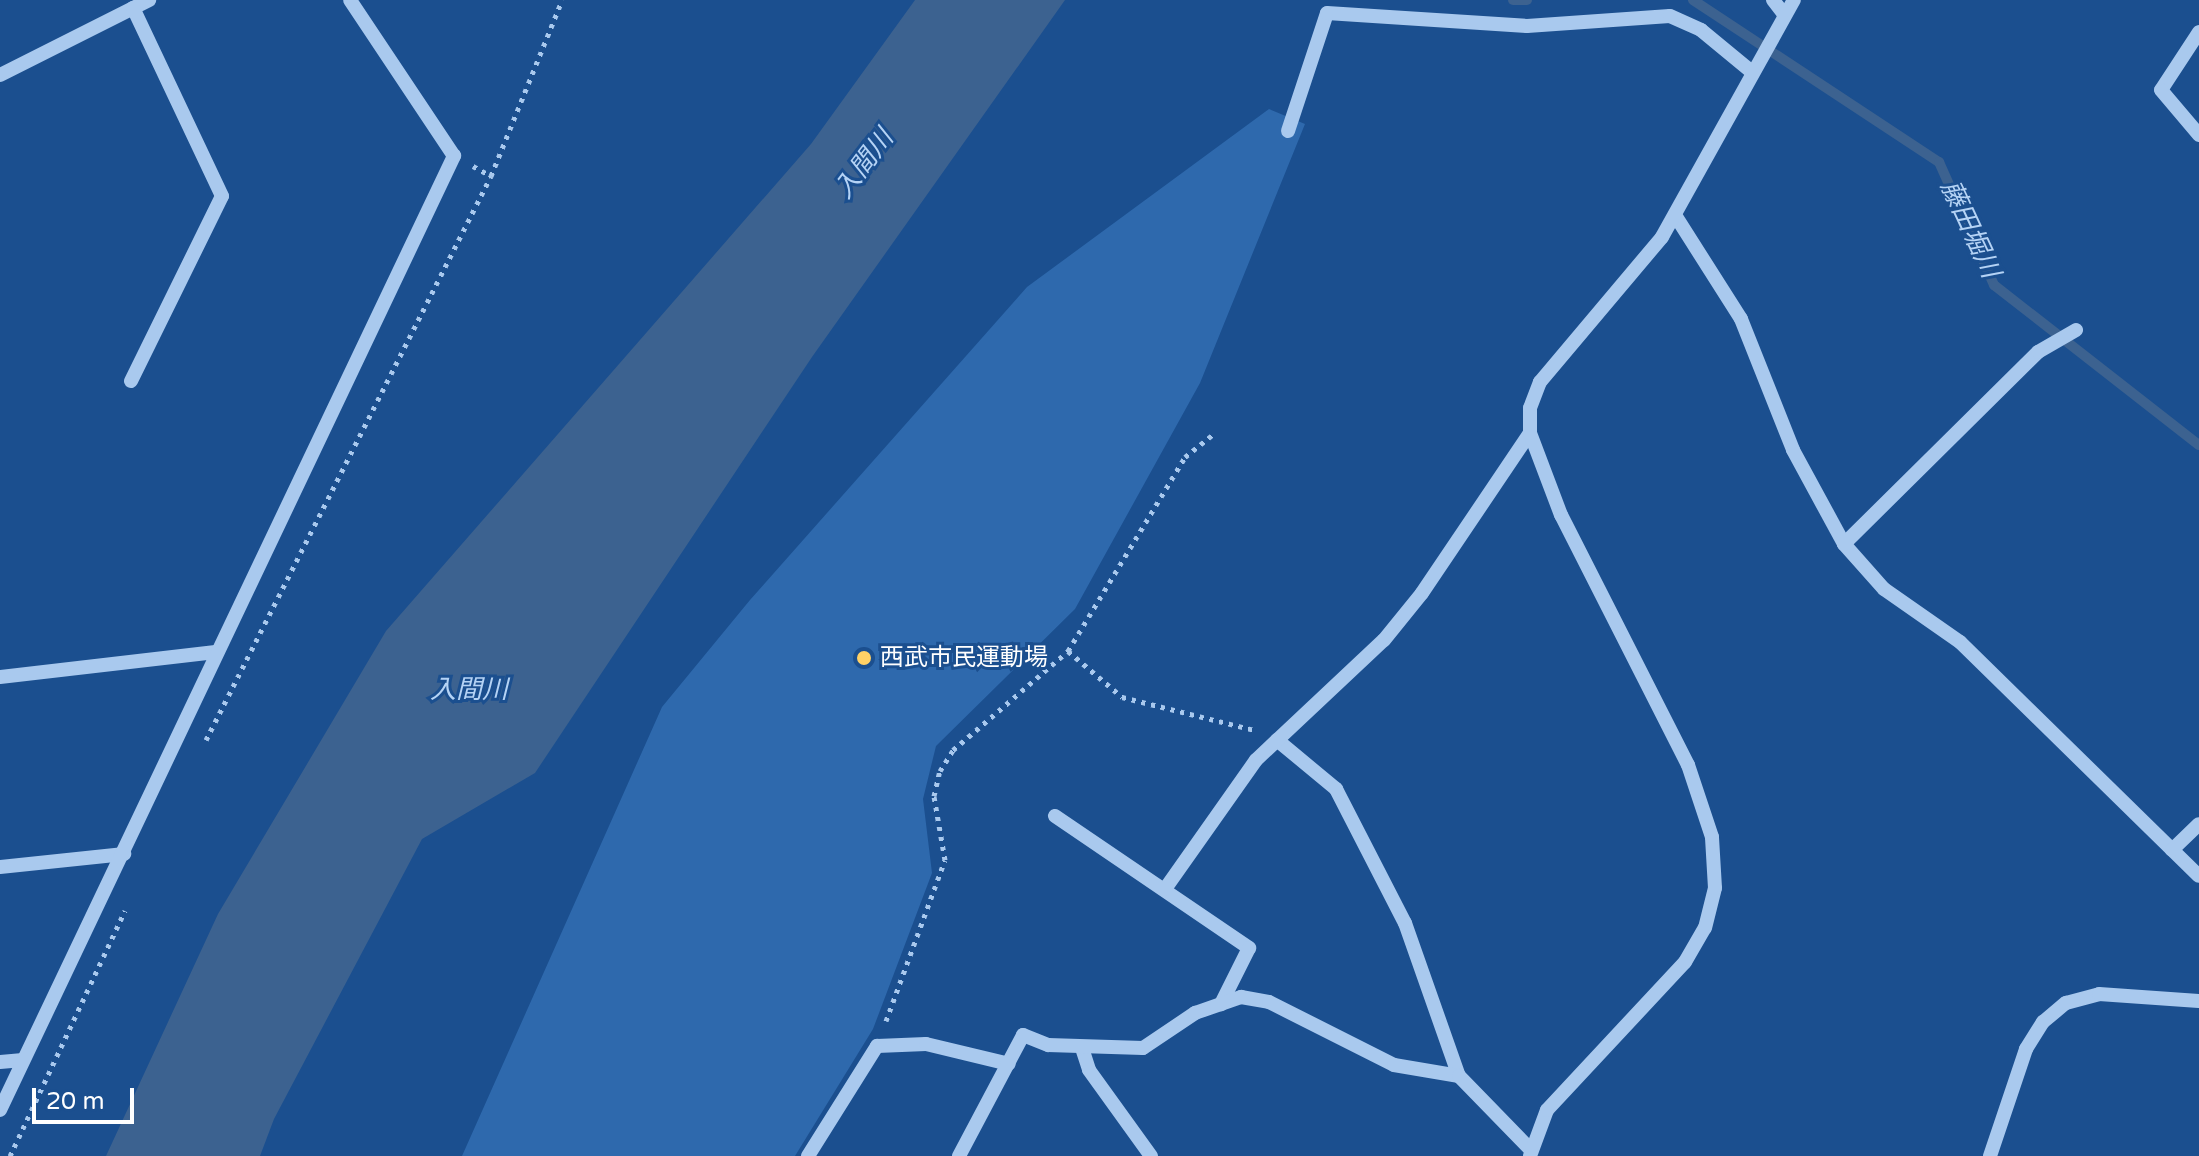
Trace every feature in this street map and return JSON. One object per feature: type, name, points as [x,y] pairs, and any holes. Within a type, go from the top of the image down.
[{"type":"street","points":[[0,75],[149,0]]},
{"type":"street","points":[[0,1110],[454,156],[350,0]]},
{"type":"street","points":[[1773,0],[1783,13]]},
{"type":"street","points":[[1277,740],[1336,789],[1405,923],[1459,1076],[1530,1153],[1547,1110],[1685,962],[1705,928],[1715,888],[1712,837],[1688,765],[1561,515],[1530,433],[1530,408],[1540,382],[1675,215],[1774,29],[1794,0]]},
{"type":"street","points":[[131,381],[222,196],[133,8]]},
{"type":"street","points":[[1288,131],[1327,13],[1527,26],[1670,16],[1701,30],[1755,67]]},
{"type":"street","points":[[2199,32],[2161,90],[2199,135]]},
{"type":"street","points":[[1675,215],[1741,319],[1793,450],[1844,544],[1884,589],[1960,642],[2199,876]]},
{"type":"street","points":[[1844,544],[2038,352],[2076,330]]},
{"type":"street","points":[[1165,889],[1223,801],[1277,740],[1384,640],[1422,593],[1530,433]]},
{"type":"street","points":[[0,677],[216,652]]},
{"type":"street","points":[[1055,816],[1249,948],[1221,1004]]},
{"type":"street","points":[[2172,850],[2199,824]]},
{"type":"street","points":[[0,867],[124,854]]},
{"type":"street","points":[[1990,1156],[2026,1049],[2043,1022],[2066,1003],[2099,994],[2199,1001]]},
{"type":"street","points":[[959,1156],[1023,1035],[1048,1045],[1143,1048],[1195,1013],[1241,997],[1269,1002],[1394,1065],[1459,1076]]},
{"type":"street","points":[[808,1156],[877,1046],[926,1044],[1009,1064]]},
{"type":"street","points":[[1082,1048],[1089,1070],[1151,1156]]},
{"type":"street","points":[[0,1062],[23,1060]]},
{"type":"path","points":[[203,745],[491,176],[562,0]]},
{"type":"path","points":[[454,156],[491,176]]},
{"type":"path","points":[[877,1046],[945,860],[934,796],[940,771],[953,750],[1068,651],[1185,457],[1215,433]]},
{"type":"path","points":[[1068,651],[1122,697],[1240,723],[1277,740]]},
{"type":"path","points":[[10,1156],[129,901]]},
{"type":"shaded area","name":"西武市民運動場","points":[[1269,109],[1305,124],[1200,383],[1075,609],[936,746],[923,799],[932,873],[873,1029],[795,1156],[462,1156],[662,707],[750,600],[1027,287]]},
{"type":"water","name":"入間川","points":[[915,0],[1065,0],[812,357],[535,773],[422,839],[274,1119],[260,1156],[106,1156],[218,914],[386,631],[811,144]]},
{"type":"waterway","name":"藤田堀川","points":[[1513,0],[1527,0]]},
{"type":"waterway","name":"藤田堀川","points":[[1693,0],[1939,162],[1994,285],[2199,445]]},
{"type":"place","name":"西武市民運動場","points":[[864,658]]}]
